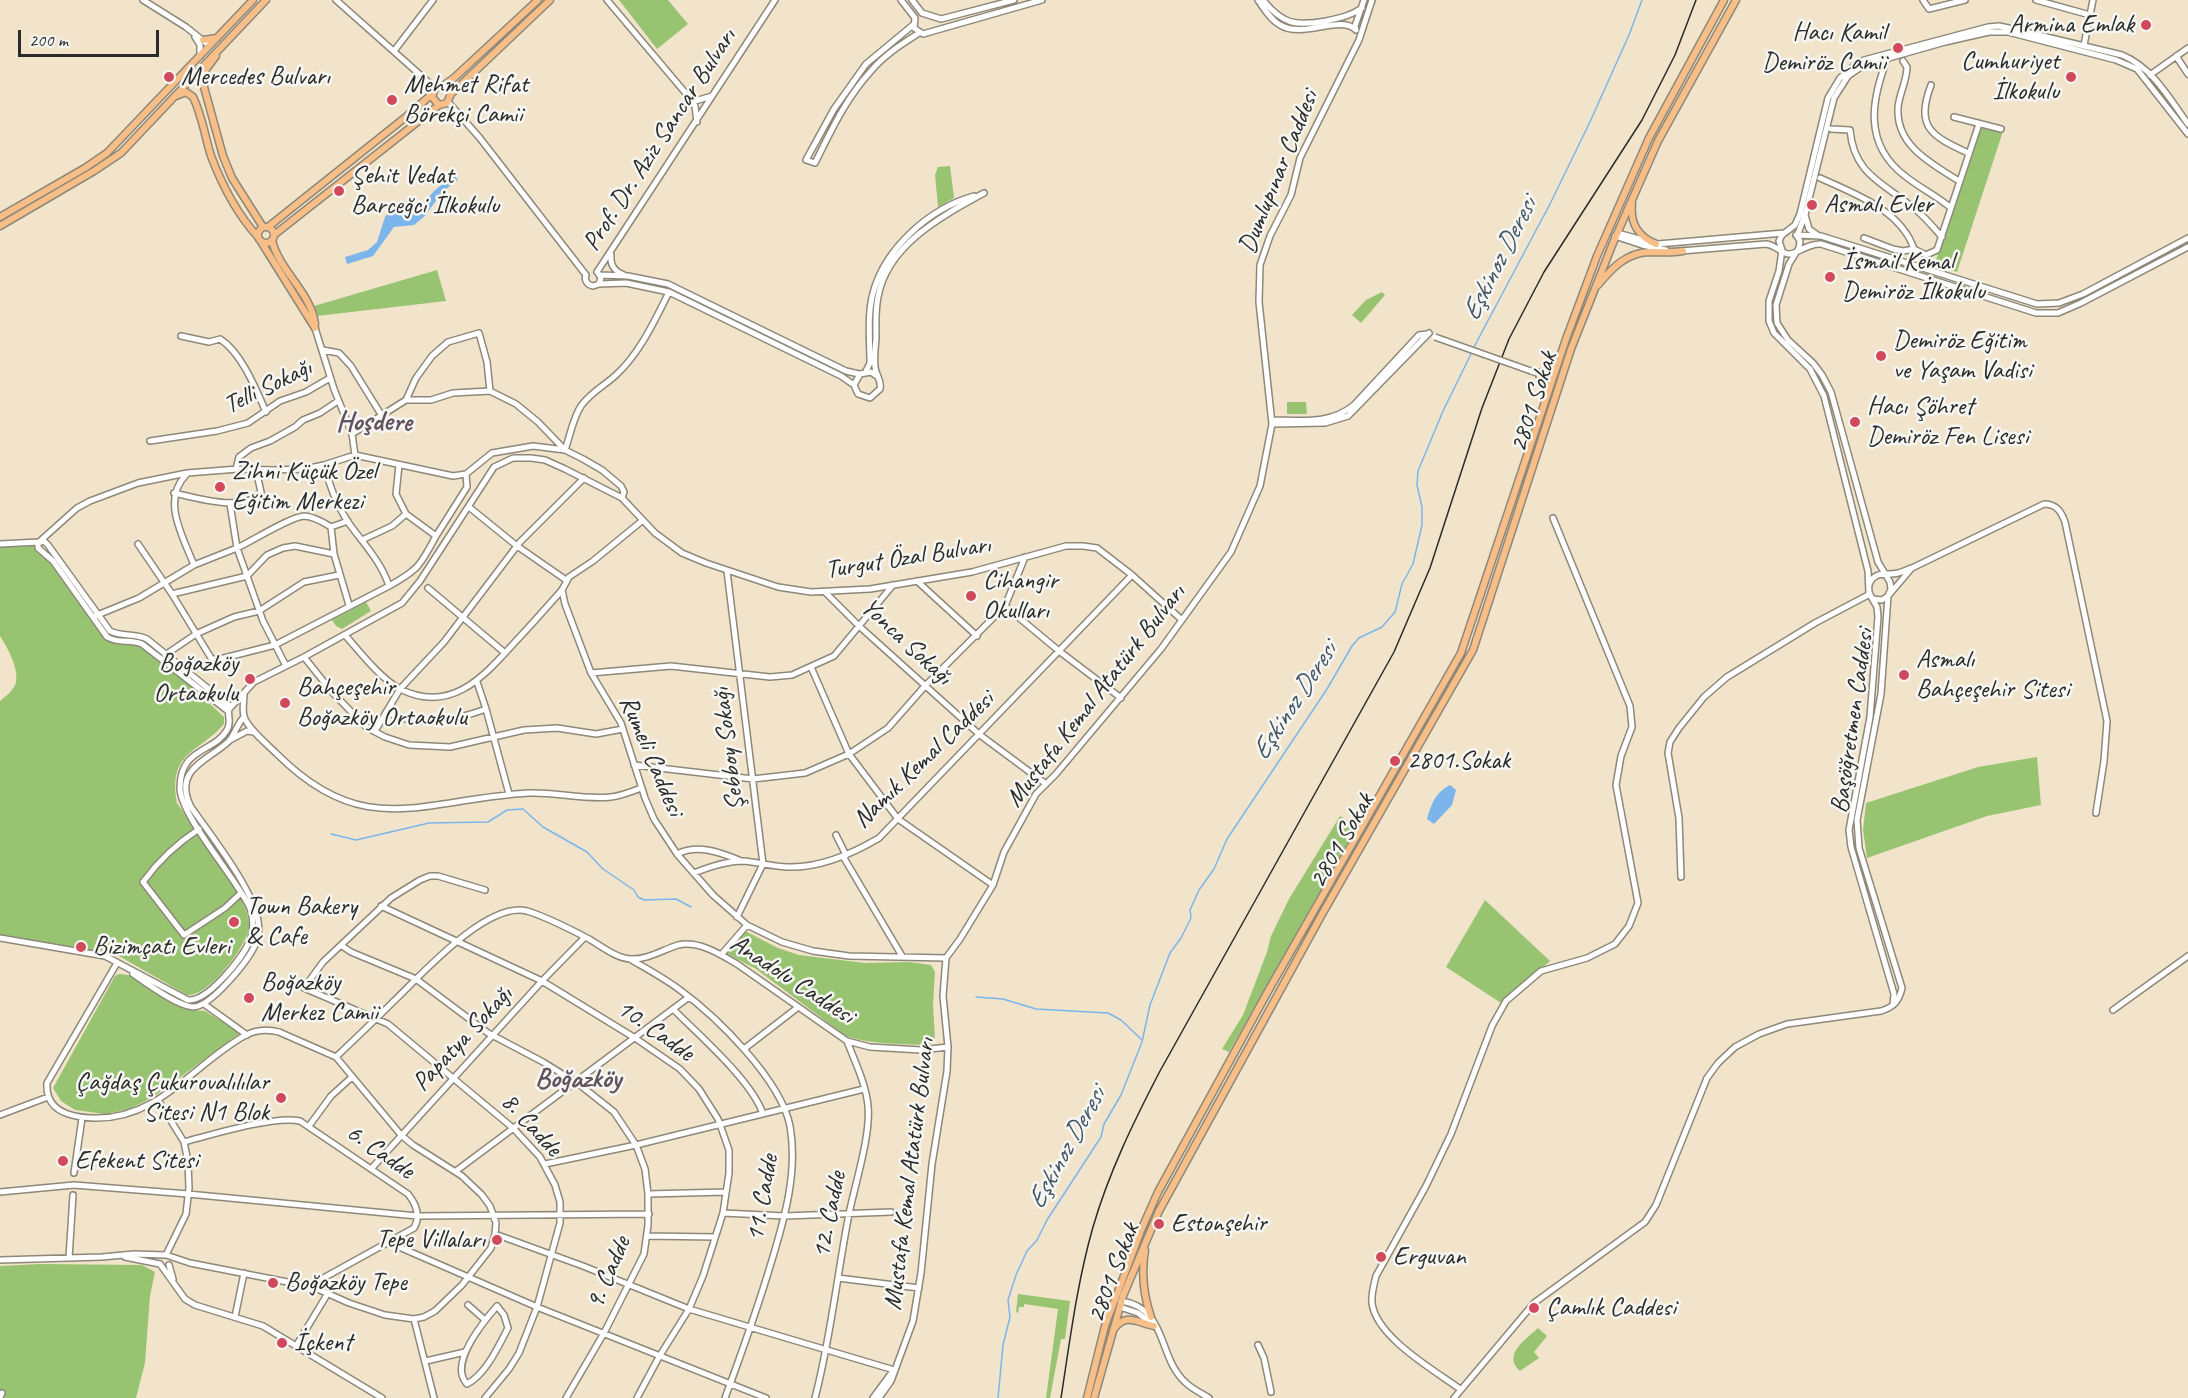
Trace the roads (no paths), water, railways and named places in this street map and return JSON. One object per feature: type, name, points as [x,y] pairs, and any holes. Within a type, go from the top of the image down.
[{"type":"main road","points":[[0,217],[107,153],[253,0]]},
{"type":"main road","points":[[0,226],[117,156],[266,0]]},
{"type":"main road","points":[[259,239],[259,230],[266,227],[407,116],[433,91],[443,86],[481,54],[538,0]]},
{"type":"main road","points":[[259,239],[267,243],[438,105],[448,102],[451,94],[550,0]]},
{"type":"main road","points":[[1539,422],[1539,410],[1545,386],[1538,373],[1553,367],[1561,342],[1571,324],[1603,242],[1640,159],[1672,93],[1724,0]]},
{"type":"main road","points":[[1615,234],[1658,141],[1736,0]]},
{"type":"main road","points":[[203,39],[218,38]]},
{"type":"main road","points":[[220,48],[204,72],[204,87],[227,168],[248,206],[266,227],[273,230],[278,257],[310,306],[315,328]]},
{"type":"main road","points":[[443,86],[451,94]]},
{"type":"main road","points":[[433,91],[432,99],[438,105]]},
{"type":"main road","points":[[171,99],[184,92],[189,93],[193,98],[212,157],[224,185],[243,219],[259,239],[315,328]]},
{"type":"main road","points":[[1615,234],[1615,223],[1634,181],[1640,159]]},
{"type":"main road","points":[[1634,194],[1632,222],[1639,233],[1656,244]]},
{"type":"main road","points":[[1603,242],[1607,236],[1615,234]]},
{"type":"main road","name":"2801 Sokak","points":[[1094,1398],[1120,1303],[1147,1238],[1177,1176],[1263,1018],[1473,650],[1561,380],[1615,234]]},
{"type":"main road","points":[[1594,290],[1609,272],[1628,257],[1647,252],[1683,251]]},
{"type":"main road","name":"2801 Sokak","points":[[1087,1398],[1112,1306],[1142,1228],[1170,1170],[1267,993],[1461,653],[1571,324]]},
{"type":"main road","points":[[1553,378],[1561,380]]},
{"type":"main road","points":[[1112,1306],[1120,1303],[1142,1228]]},
{"type":"main road","points":[[1147,1238],[1142,1278],[1143,1292],[1151,1317]]},
{"type":"main road","points":[[1112,1332],[1117,1324],[1132,1318],[1156,1328]]},
{"type":"street","points":[[144,0],[203,39],[208,48]]},
{"type":"street","points":[[336,0],[394,51],[433,91]]},
{"type":"street","points":[[394,51],[433,0]]},
{"type":"street","points":[[607,0],[688,96],[695,106],[697,122]]},
{"type":"street","name":"Prof. Dr. Aziz Sancar Bulvarı","points":[[599,274],[612,250],[775,0]]},
{"type":"street","points":[[901,0],[915,18]]},
{"type":"street","points":[[912,0],[922,13],[941,19],[1014,0]]},
{"type":"street","points":[[922,13],[915,18],[913,25],[866,64],[839,101],[806,160],[815,164],[841,113],[872,70],[895,49],[919,33],[926,34],[932,30],[1042,0]]},
{"type":"street","points":[[1257,0],[1272,18],[1288,29],[1308,30],[1344,24],[1351,25],[1359,40]]},
{"type":"street","points":[[1263,0],[1274,13],[1283,19],[1303,25],[1348,16],[1362,8]]},
{"type":"street","points":[[1355,29],[1364,0]]},
{"type":"street","name":"Dumlupınar Caddesi","points":[[1254,501],[1260,486],[1272,422],[1258,302],[1260,265],[1270,236],[1290,195],[1300,158],[1359,40],[1372,0]]},
{"type":"street","points":[[1923,0],[1929,9],[1965,0]]},
{"type":"street","points":[[2036,0],[2090,15]]},
{"type":"street","points":[[2084,45],[2094,0]]},
{"type":"street","points":[[931,16],[934,24],[932,30]]},
{"type":"street","points":[[913,25],[919,33]]},
{"type":"street","points":[[182,26],[197,39],[200,45],[200,57]]},
{"type":"street","points":[[1788,233],[1800,214],[1828,98],[1840,78],[1856,64],[1874,57],[1988,27],[2006,27],[2084,45],[2136,61],[2151,74],[2188,124]]},
{"type":"street","points":[[1797,236],[1805,215],[1829,112],[1837,91],[1855,70],[1888,57],[1945,42],[1997,31],[2044,40],[2116,60],[2137,69],[2188,134]]},
{"type":"street","points":[[2145,78],[2188,48]]},
{"type":"street","points":[[2176,56],[2188,74]]},
{"type":"street","points":[[1888,57],[1877,86],[1874,125],[1881,148],[1891,164],[1906,177],[1931,192],[1951,208]]},
{"type":"street","points":[[1903,61],[1907,67],[1907,76],[1898,108],[1905,138],[1913,150],[1930,164],[1959,181]]},
{"type":"street","points":[[1931,85],[1924,104],[1929,127],[1942,141],[1968,153]]},
{"type":"street","points":[[688,96],[695,101],[714,95]]},
{"type":"street","points":[[448,102],[479,137],[586,275],[585,280],[588,284],[593,286],[626,283],[669,292],[841,376],[854,386],[861,396],[866,398],[874,396],[880,389],[875,367],[878,297],[885,276],[898,255],[913,239],[935,221],[984,193],[962,199],[931,217],[908,236],[879,274],[872,295],[870,363],[866,371],[860,374],[854,386]]},
{"type":"street","points":[[1954,117],[2001,129]]},
{"type":"street","points":[[1864,238],[1904,251],[1914,249],[1926,255],[1937,250],[1979,124]]},
{"type":"street","points":[[1831,129],[1850,130],[1856,157],[1863,168],[1916,209],[1942,237]]},
{"type":"street","points":[[1820,178],[1862,197],[1898,221],[1910,237],[1914,249]]},
{"type":"street","points":[[1805,215],[1809,229],[1821,236],[2037,304],[2059,303],[2083,294],[2188,238]]},
{"type":"street","points":[[1615,234],[1656,244],[1788,233],[1797,236],[1821,236]]},
{"type":"street","name":"Başöğretmen Caddesi","points":[[1788,233],[1779,241],[1782,250],[1779,271],[1769,301],[1768,321],[1774,333],[1810,369],[1824,396],[1868,571],[1870,594],[1878,617],[1870,717],[1849,830],[1851,847],[1894,994],[1892,1006]]},
{"type":"street","points":[[1615,234],[1642,245],[1683,251],[1766,244],[1788,254],[1808,245],[1821,244],[2036,313],[2058,313],[2188,247]]},
{"type":"street","points":[[1797,236],[1800,241],[1798,250]]},
{"type":"street","points":[[612,250],[612,265],[618,272],[628,276]]},
{"type":"street","name":"Başöğretmen Caddesi","points":[[1798,250],[1789,264],[1776,305],[1777,323],[1788,340],[1813,363],[1831,392],[1878,562],[1890,582],[1891,589],[1888,596],[1881,694],[1857,820],[1859,848],[1902,988],[1898,1001],[1892,1006]]},
{"type":"street","points":[[586,275],[590,271],[599,274],[628,276],[676,287],[846,371],[860,374]]},
{"type":"street","points":[[599,274],[599,284]]},
{"type":"street","points":[[565,450],[580,408],[592,392],[616,375],[627,362],[653,324],[669,292]]},
{"type":"street","points":[[315,328],[330,378],[352,434],[355,455]]},
{"type":"street","points":[[352,434],[406,400],[416,378],[432,356],[448,342],[478,333],[487,362],[490,391]]},
{"type":"street","points":[[1272,422],[1325,423],[1348,416],[1432,335],[1553,378]]},
{"type":"street","points":[[181,336],[209,342],[220,339],[230,345],[256,388],[266,411]]},
{"type":"street","points":[[323,350],[339,353],[351,366],[382,416]]},
{"type":"street","points":[[866,371],[878,377]]},
{"type":"street","name":"Telli Sokağı","points":[[150,441],[217,431],[248,423],[280,401],[306,392],[330,378]]},
{"type":"street","points":[[406,400],[431,400],[453,393],[490,391],[516,404],[538,422],[565,450],[596,466],[621,486],[624,492],[622,498]]},
{"type":"street","points":[[236,469],[239,457],[251,448],[270,441],[338,400]]},
{"type":"street","points":[[39,542],[77,508],[90,501],[138,483],[187,473],[236,469],[305,469],[355,455],[445,475],[466,474],[492,453],[506,449],[533,446],[565,450]]},
{"type":"street","name":"Turgut Özal Bulvarı","points":[[231,708],[254,682],[402,603],[420,581],[494,467],[513,458],[545,460],[584,478],[622,498],[672,547],[727,571],[787,589],[826,593],[893,585],[972,572],[1066,546],[1096,548],[1132,575],[1182,620]]},
{"type":"street","points":[[324,465],[331,491],[348,521],[386,577],[389,586]]},
{"type":"street","points":[[399,465],[396,494],[406,514],[436,536]]},
{"type":"street","points":[[174,493],[230,504],[258,497],[261,492],[256,470]]},
{"type":"street","points":[[187,473],[177,483],[174,493],[174,511],[194,566]]},
{"type":"street","points":[[138,544],[165,582],[211,658],[216,660],[275,645],[414,572],[423,562],[436,536],[467,487],[466,474]]},
{"type":"street","points":[[375,731],[400,689],[444,642],[517,546],[584,478]]},
{"type":"street","name":"Mustafa Kemal Atatürk Bulvarı","points":[[875,1398],[894,1370],[913,1321],[919,1288],[932,1164],[947,1071],[948,1047],[943,996],[945,958],[965,931],[993,885],[1004,852],[1036,794],[1161,649],[1231,552],[1254,501]]},
{"type":"street","points":[[230,504],[237,548],[260,611],[286,666]]},
{"type":"street","points":[[1870,594],[1872,578],[1876,574],[1899,573],[1912,568],[2043,504],[2059,509],[2065,522],[2107,721],[2096,813]]},
{"type":"street","points":[[469,507],[517,546],[566,580]]},
{"type":"street","points":[[362,540],[392,526],[406,514]]},
{"type":"street","points":[[94,616],[139,598],[194,566],[237,548],[294,519],[305,516],[320,520],[331,527]]},
{"type":"street","points":[[1460,1389],[1385,1332],[1372,1304],[1372,1288],[1376,1276],[1436,1165],[1492,1026],[1506,1001],[1541,972],[1587,958],[1615,944],[1629,926],[1638,903],[1616,785],[1622,756],[1632,727],[1630,706],[1553,518]]},
{"type":"street","points":[[345,635],[369,663],[400,689],[436,697],[455,693],[477,682],[562,590],[566,580],[643,520]]},
{"type":"street","points":[[331,527],[348,521]]},
{"type":"street","points":[[331,527],[334,554],[349,605]]},
{"type":"street","points":[[0,544],[44,541],[104,634],[112,640],[135,641],[231,708]]},
{"type":"street","points":[[172,594],[247,576],[267,555],[283,548],[295,546],[334,554]]},
{"type":"street","points":[[634,765],[753,779],[805,772],[849,754],[888,728],[925,686],[1005,606],[1025,557]]},
{"type":"street","points":[[1870,594],[1882,600],[1912,568]]},
{"type":"street","name":"Şebboy Sokağı","points":[[727,571],[763,864]]},
{"type":"street","points":[[161,658],[196,634],[234,617],[260,611],[304,582],[339,574]]},
{"type":"street","name":"Namık Kemal Caddesi","points":[[694,873],[720,864],[741,861],[788,867],[818,865],[846,855],[879,838],[1132,575]]},
{"type":"street","points":[[917,581],[976,636]]},
{"type":"street","points":[[591,673],[671,666],[770,677],[792,675],[834,656],[893,585]]},
{"type":"street","points":[[428,588],[505,653]]},
{"type":"street","name":"Rumeli Caddesi","points":[[562,590],[591,673],[623,729],[641,788],[654,819],[677,854],[736,917],[782,942],[813,951],[849,956],[945,958]]},
{"type":"street","name":"Yonca Sokağı","points":[[826,593],[859,626],[980,735],[1046,784]]},
{"type":"street","points":[[1681,877],[1679,818],[1668,753],[1670,742],[1679,728],[1704,697],[1727,677],[1815,623],[1870,594]]},
{"type":"street","points":[[1005,606],[1121,698]]},
{"type":"street","points":[[94,616],[111,631],[120,635],[132,634],[143,637],[167,654],[231,708]]},
{"type":"street","points":[[304,657],[332,692],[366,727],[410,745],[450,747],[524,730],[557,728],[596,734],[623,729]]},
{"type":"street","points":[[811,667],[849,754],[898,819],[993,885]]},
{"type":"street","points":[[477,682],[509,794]]},
{"type":"street","points":[[228,742],[242,719],[244,694]]},
{"type":"street","points":[[231,708],[239,705],[243,709]]},
{"type":"street","points":[[0,939],[105,957],[191,1000],[199,999],[221,978],[250,940],[252,914],[242,893],[183,802],[180,788],[182,775],[190,758],[225,733],[229,727],[231,708]]},
{"type":"street","points":[[386,712],[401,720],[430,722],[457,719],[486,709]]},
{"type":"street","points":[[230,719],[234,722],[242,719]]},
{"type":"street","points":[[242,719],[311,784],[333,796],[368,808],[395,810],[458,803],[509,794],[537,793],[609,798],[641,788]]},
{"type":"street","points":[[117,963],[183,1004],[193,1006],[204,1004],[221,989],[255,945],[258,919],[249,894],[191,807],[186,793],[188,780],[194,767],[247,731],[256,733]]},
{"type":"street","points":[[199,829],[178,843],[158,861],[143,882],[184,935],[225,908],[242,893]]},
{"type":"street","points":[[836,835],[846,855],[844,858],[902,956]]},
{"type":"street","points":[[677,854],[696,849],[721,853],[741,861]]},
{"type":"street","points":[[736,917],[763,864]]},
{"type":"street","points":[[342,946],[391,898],[430,876],[438,876],[485,890]]},
{"type":"street","points":[[1864,890],[1872,887]]},
{"type":"street","name":"10. Cadde","points":[[381,906],[542,981],[635,1038],[680,1070],[699,1089],[720,1124],[729,1150],[723,1214],[703,1276],[689,1309],[637,1398]]},
{"type":"street","points":[[336,1057],[457,941],[486,921],[511,910],[526,911],[630,959]]},
{"type":"street","points":[[721,955],[747,925]]},
{"type":"street","name":"Papatya Sokağı","points":[[371,1169],[585,937]]},
{"type":"street","name":"Anadolu Caddesi","points":[[630,959],[663,952],[676,946],[697,945],[721,955],[847,1041],[870,1047],[921,1050],[948,1047]]},
{"type":"street","name":"9. Cadde","points":[[342,946],[351,952],[416,979],[493,1036],[575,1082],[614,1112],[636,1145],[645,1170],[648,1194],[649,1214],[644,1254],[629,1287],[566,1398]]},
{"type":"street","name":"8. Cadde","points":[[342,946],[323,962],[304,988],[388,1024],[513,1128],[531,1146],[544,1164],[558,1194],[561,1215],[553,1255],[537,1308],[519,1353],[485,1398]]},
{"type":"street","points":[[2113,1010],[2188,956]]},
{"type":"street","name":"11. Cadde","points":[[630,959],[689,997],[744,1049],[771,1083],[785,1109],[789,1124],[792,1151],[785,1216],[751,1329],[725,1398]]},
{"type":"street","points":[[0,1260],[134,1254],[166,1255],[189,1263],[313,1287],[370,1311],[414,1319],[435,1311],[487,1255],[495,1234],[494,1216],[482,1195],[456,1170],[419,1149],[401,1135],[336,1057],[279,1032],[270,1030],[247,1035],[158,1100],[124,1116],[82,1118],[63,1112],[51,1103],[47,1083],[117,963]]},
{"type":"street","points":[[456,1170],[689,997]]},
{"type":"street","points":[[204,1004],[247,1035]]},
{"type":"street","points":[[1454,1398],[1534,1303],[1645,1222],[1656,1205],[1707,1078],[1725,1055],[1759,1034],[1787,1024],[1881,1011],[1892,1006]]},
{"type":"street","points":[[744,1049],[797,1008]]},
{"type":"street","points":[[674,1010],[725,1061],[759,1103],[763,1114]]},
{"type":"street","name":"12. Cadde","points":[[815,1398],[827,1351],[849,1214],[866,1137],[868,1106],[847,1041]]},
{"type":"street","points":[[309,1126],[325,1102],[352,1077]]},
{"type":"street","points":[[544,1164],[636,1145],[864,1089]]},
{"type":"street","points":[[0,1115],[48,1097]]},
{"type":"street","points":[[158,1100],[184,1142],[188,1162],[186,1214],[166,1255],[159,1258],[161,1265],[178,1290],[185,1299],[202,1309],[263,1326],[382,1398]]},
{"type":"street","points":[[74,1173],[82,1118]]},
{"type":"street","name":"6. Cadde","points":[[184,1142],[288,1119],[300,1120],[408,1194],[414,1203],[417,1216],[414,1228],[318,1281],[313,1287]]},
{"type":"street","points":[[0,1192],[74,1185],[417,1216],[649,1214]]},
{"type":"street","points":[[648,1194],[726,1192]]},
{"type":"street","points":[[69,1258],[73,1194]]},
{"type":"street","points":[[723,1214],[785,1216],[891,1212]]},
{"type":"street","points":[[495,1234],[689,1309],[894,1370]]},
{"type":"street","points":[[647,1236],[715,1237]]},
{"type":"street","points":[[390,1243],[537,1308],[766,1398]]},
{"type":"street","points":[[166,1255],[174,1280],[195,1305]]},
{"type":"street","points":[[113,1256],[141,1259],[161,1265],[189,1263]]},
{"type":"street","points":[[235,1317],[244,1273]]},
{"type":"street","points":[[838,1278],[919,1288]]},
{"type":"street","points":[[296,1346],[328,1293]]},
{"type":"street","points":[[1120,1303],[1141,1306],[1151,1317],[1167,1352],[1185,1382],[1209,1398]]},
{"type":"street","points":[[1120,1303],[1143,1315],[1156,1328]]},
{"type":"street","points":[[468,1305],[485,1320]]},
{"type":"street","points":[[497,1306],[504,1315],[508,1328],[497,1349],[481,1371],[466,1384],[461,1375],[465,1352],[485,1320],[497,1306]]},
{"type":"street","points":[[414,1319],[434,1398]]},
{"type":"street","points":[[1258,1345],[1264,1358],[1270,1392]]},
{"type":"street","points":[[426,1361],[465,1352]]},
{"type":"water","points":[[454,175],[458,180],[442,192],[425,216],[414,225],[394,227],[373,256],[347,264],[345,257],[368,250],[377,242],[385,217],[390,211],[400,206],[414,208],[422,205],[434,191]]},
{"type":"water","points":[[1450,785],[1456,790],[1452,805],[1434,824],[1427,819],[1433,803],[1437,795]]},
{"type":"waterway","name":"Eşkinoz Deresi","points":[[1474,347],[1550,204],[1589,124],[1629,35],[1642,0]]},
{"type":"waterway","name":"Eşkinoz Deresi","points":[[998,1398],[1003,1345],[1010,1317],[1008,1300],[1016,1275],[1027,1251],[1037,1240],[1047,1220],[1101,1137],[1104,1124],[1121,1095],[1142,1042],[1150,1005],[1170,953],[1191,918],[1190,910],[1199,890],[1214,869],[1227,839],[1327,689],[1352,646],[1359,638],[1382,627],[1395,612],[1402,584],[1413,564],[1422,525],[1422,507],[1417,485],[1418,471],[1443,411],[1472,352]]},
{"type":"waterway","points":[[331,834],[356,840],[429,823],[488,822],[507,810],[523,809],[543,827],[587,852],[603,869],[634,890],[638,897],[644,900],[676,899],[691,907]]},
{"type":"waterway","points":[[976,997],[1003,999],[1036,1009],[1108,1013],[1121,1020],[1141,1039]]},
{"type":"railway","points":[[1061,1398],[1074,1312],[1087,1248],[1099,1207],[1123,1147],[1160,1071],[1394,652],[1430,568],[1482,408],[1509,339],[1544,272],[1642,120],[1675,55],[1696,0]]},
{"type":"place","name":"Armina Emlak","points":[[2146,25]]},
{"type":"place","name":"Hacı Kamil Demiröz Camii","points":[[1898,48]]},
{"type":"place","name":"Mercedes Bulvarı","points":[[169,77]]},
{"type":"place","name":"Cumhuriyet İlkokulu","points":[[2071,77]]},
{"type":"place","name":"Mehmet Rifat Börekçi Camii","points":[[392,100]]},
{"type":"place","name":"Şehit Vedat Barceğci İlkokulu","points":[[339,191]]},
{"type":"place","name":"Asmalı Evler","points":[[1812,205]]},
{"type":"place","name":"İsmail Kemal Demiröz İlkokulu","points":[[1830,277]]},
{"type":"place","name":"Demiröz Eğitim ve Yaşam Vadisi","points":[[1881,356]]},
{"type":"place","name":"Hacı Şöhret Demiröz Fen Lisesi","points":[[1855,422]]},
{"type":"place","name":"Zihni Küçük Özel Eğitim Merkezi","points":[[220,487]]},
{"type":"place","name":"Cihangir Okulları","points":[[971,596]]},
{"type":"place","name":"Asmalı Bahçeşehir Sitesi","points":[[1904,675]]},
{"type":"place","name":"Boğazköy Ortaokulu","points":[[250,679]]},
{"type":"place","name":"Bahçeşehir Boğazköy Ortaokulu","points":[[285,703]]},
{"type":"place","name":"2801.Sokak","points":[[1395,761]]},
{"type":"place","name":"Town Bakery & Cafe","points":[[234,922]]},
{"type":"place","name":"Bizimçatı Evleri","points":[[81,947]]},
{"type":"place","name":"Boğazköy Merkez Camii","points":[[249,998]]},
{"type":"place","name":"Çağdaş Çukurovalılılar Sitesi N1 Blok","points":[[281,1098]]},
{"type":"place","name":"Efekent Sitesi","points":[[63,1161]]},
{"type":"place","name":"Estonşehir","points":[[1159,1224]]},
{"type":"place","name":"Tepe Villaları","points":[[497,1240]]},
{"type":"place","name":"Erguvan","points":[[1381,1257]]},
{"type":"place","name":"Boğazköy Tepe","points":[[273,1283]]},
{"type":"place","name":"Çamlık Caddesi","points":[[1534,1308]]},
{"type":"place","name":"İçkent","points":[[282,1343]]},
{"type":"district","name":"Hoşdere","points":[[374,423]]},
{"type":"district","name":"Boğazköy","points":[[578,1080]]}]
